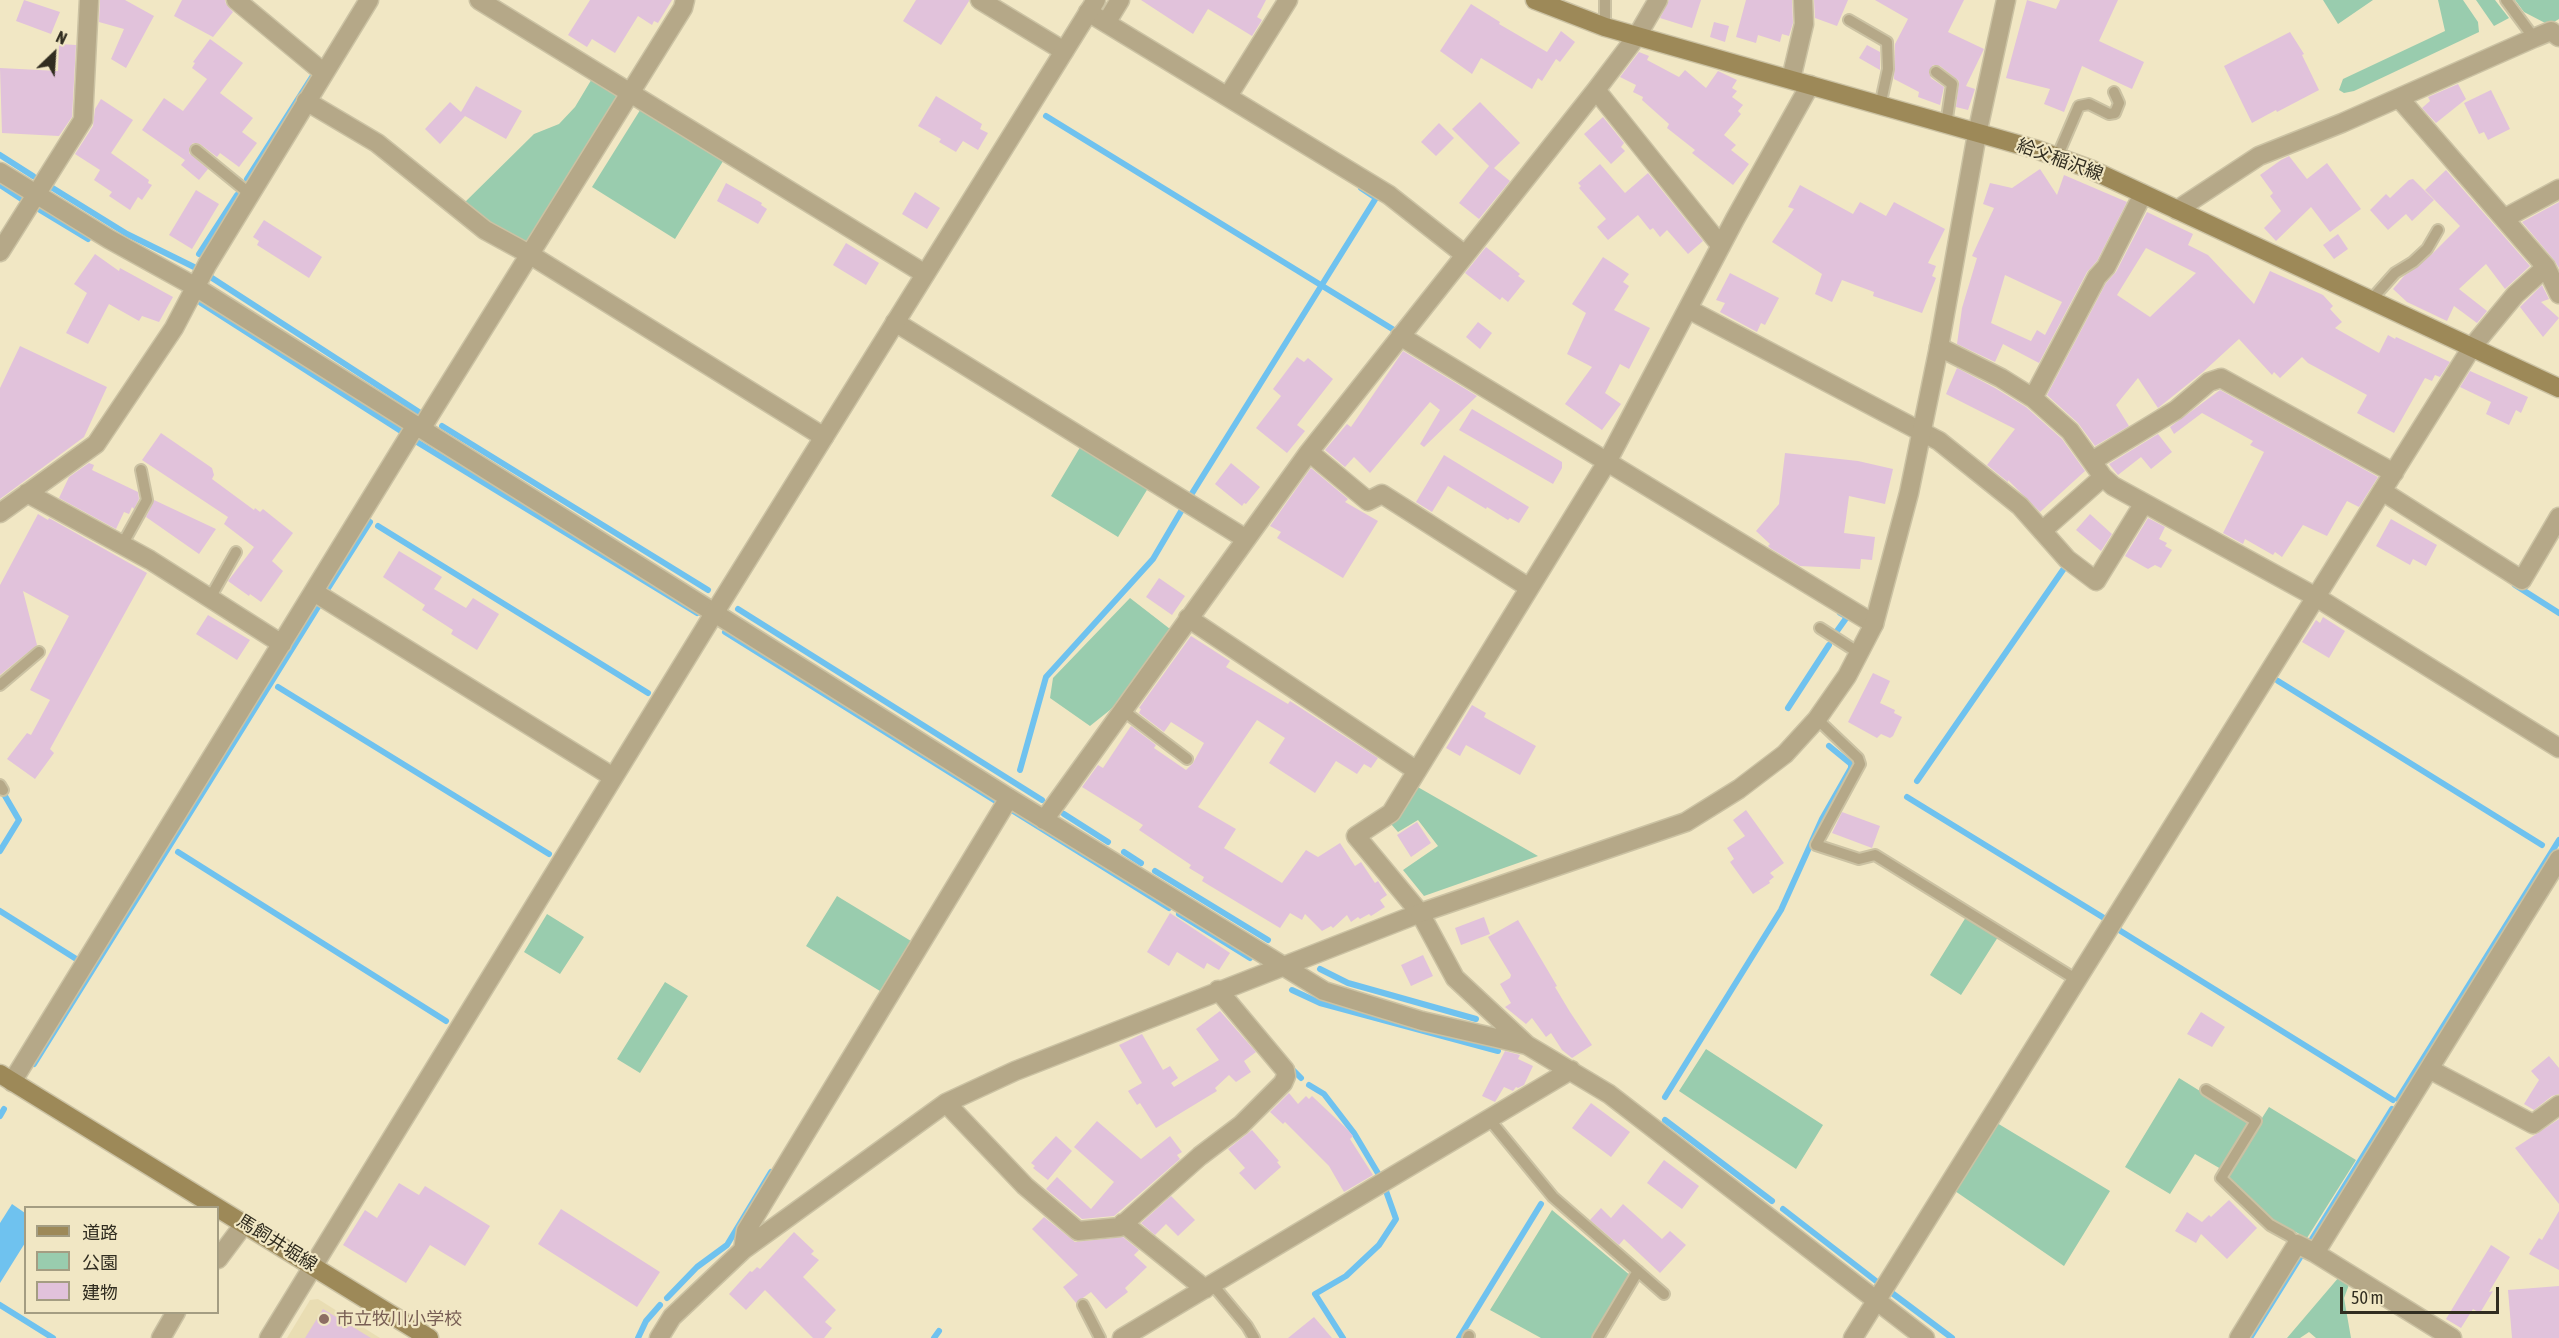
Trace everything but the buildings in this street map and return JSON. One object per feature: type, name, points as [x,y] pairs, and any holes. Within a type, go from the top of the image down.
[{"type":"main road","name":"給父稲沢線","points":[[1535,0],[1605,27],[2057,157],[2143,194],[2559,388]]},
{"type":"main road","name":"馬飼井堀線","points":[[6,1078],[217,1206]]},
{"type":"main road","name":"馬飼井堀線","points":[[219,1207],[429,1338]]},
{"type":"street","points":[[0,252],[83,120],[89,0]]},
{"type":"street","points":[[236,0],[324,73]]},
{"type":"street","points":[[0,513],[96,444],[174,328],[194,286],[369,0]]},
{"type":"street","points":[[479,0],[925,274]]},
{"type":"street","points":[[6,1078],[529,254],[685,0]]},
{"type":"street","points":[[980,0],[1064,51]]},
{"type":"street","points":[[1106,22],[1120,0]]},
{"type":"street","points":[[1228,96],[1288,0]]},
{"type":"street","points":[[1044,820],[1121,709],[1309,452],[1596,90],[1637,36],[1658,0]]},
{"type":"street","points":[[1791,80],[1804,24],[1803,0]]},
{"type":"street","points":[[659,1338],[672,1317],[743,1250],[946,1103],[1015,1071],[1282,965],[1420,913],[1686,822],[1739,789],[1776,761],[1817,719],[1847,676],[1874,624],[1909,493],[1922,432],[1977,134],[2006,0]]},
{"type":"street","points":[[269,1338],[613,777],[1092,6],[1106,22],[1389,195],[1465,255]]},
{"type":"street","points":[[2176,210],[2259,156],[2342,123],[2551,31],[2559,37]]},
{"type":"street","points":[[1810,85],[1721,246],[1607,462],[1528,586],[1391,813],[1356,836],[1420,913],[1455,978],[1527,1045],[1609,1094],[1925,1338]]},
{"type":"street","points":[[1596,90],[1721,246]]},
{"type":"street","points":[[2399,98],[2546,267],[2559,294]]},
{"type":"street","points":[[306,101],[377,143],[485,230],[529,254],[824,437]]},
{"type":"street","points":[[0,172],[194,286],[1044,820],[1324,991],[1422,1021],[1527,1045]]},
{"type":"street","points":[[2505,218],[2559,189]]},
{"type":"street","points":[[2033,398],[2097,277],[2106,267],[2143,194]]},
{"type":"street","points":[[1852,1338],[2472,347],[2515,295],[2546,267]]},
{"type":"street","points":[[1688,309],[1939,441],[2020,506],[2067,559],[2096,581],[2144,503]]},
{"type":"street","points":[[895,322],[1246,539]]},
{"type":"street","points":[[1400,336],[1874,624]]},
{"type":"street","points":[[1939,346],[2001,378],[2033,398],[2070,431],[2103,477],[2113,486],[2316,597],[2559,748]]},
{"type":"street","points":[[2092,461],[2176,410],[2210,382],[2221,378],[2394,472]]},
{"type":"street","points":[[1309,452],[1368,501],[1382,494],[1528,586]]},
{"type":"street","points":[[2042,531],[2103,477]]},
{"type":"street","points":[[2382,491],[2522,580],[2559,517]]},
{"type":"street","points":[[27,493],[122,545],[282,644]]},
{"type":"street","points":[[314,592],[613,777]]},
{"type":"street","points":[[1188,618],[1417,771]]},
{"type":"street","points":[[743,1250],[746,1231],[1009,798]]},
{"type":"street","points":[[2315,1253],[2559,859]]},
{"type":"street","points":[[946,1103],[1025,1186],[1078,1231],[1120,1227],[1200,1156],[1241,1125],[1283,1083],[1286,1076],[1285,1070],[1218,990]]},
{"type":"street","points":[[2429,1069],[2533,1124],[2559,1105]]},
{"type":"street","points":[[1122,1338],[1571,1071]]},
{"type":"street","points":[[219,1258],[245,1223]]},
{"type":"street","points":[[1123,1224],[1208,1286]]},
{"type":"street","points":[[2239,1338],[2297,1244],[2452,1338]]},
{"type":"street","points":[[161,1338],[175,1314]]},
{"type":"lane","points":[[1605,0],[1605,27]]},
{"type":"lane","points":[[2506,0],[2534,38]]},
{"type":"lane","points":[[1849,20],[1887,42],[1888,69],[1880,105]]},
{"type":"lane","points":[[1935,72],[1952,84],[1946,124]]},
{"type":"lane","points":[[2057,157],[2079,106],[2089,104],[2109,114],[2115,113],[2119,103],[2114,92]]},
{"type":"lane","points":[[196,150],[250,194]]},
{"type":"lane","points":[[2371,300],[2395,273],[2413,262],[2427,249],[2438,230]]},
{"type":"lane","points":[[122,545],[147,500],[141,470]]},
{"type":"lane","points":[[210,598],[236,552]]},
{"type":"lane","points":[[1820,628],[1859,653]]},
{"type":"lane","points":[[0,684],[39,652]]},
{"type":"lane","points":[[1121,709],[1187,759]]},
{"type":"lane","points":[[1817,719],[1858,758],[1860,764],[1816,845],[1859,859],[1875,855],[2077,980]]},
{"type":"lane","points":[[2206,1090],[2256,1121],[2221,1178],[2270,1225],[2289,1236],[2297,1244]]},
{"type":"lane","points":[[1489,1119],[1553,1197],[1664,1294]]},
{"type":"lane","points":[[1598,1338],[1638,1271]]},
{"type":"lane","points":[[1208,1286],[1247,1326],[1254,1338]]},
{"type":"lane","points":[[1083,1305],[1100,1338]]},
{"type":"shaded area","name":"市立牧川小学校","points":[[318,1299],[380,1338],[287,1338],[310,1300]]},
{"type":"green space","points":[[2323,0],[2373,0],[2338,24]]},
{"type":"green space","points":[[2438,0],[2463,0],[2478,22],[2479,32],[2354,91],[2344,93],[2339,90],[2343,79],[2445,31]]},
{"type":"green space","points":[[2476,0],[2495,0],[2509,18],[2494,26]]},
{"type":"green space","points":[[2515,0],[2559,0],[2559,19],[2549,25],[2524,12]]},
{"type":"green space","points":[[593,77],[620,94],[526,246],[461,206],[534,134],[559,124],[575,107]]},
{"type":"green space","points":[[642,107],[725,158],[675,239],[592,187]]},
{"type":"green space","points":[[1082,444],[1150,485],[1118,537],[1051,496]]},
{"type":"green space","points":[[1130,598],[1170,629],[1130,689],[1110,710],[1090,726],[1050,698],[1053,678]]},
{"type":"green space","points":[[1416,786],[1538,856],[1424,896],[1403,870],[1438,846],[1418,820],[1398,832],[1391,824],[1397,819]]},
{"type":"green space","points":[[837,896],[911,941],[880,991],[806,946]]},
{"type":"green space","points":[[547,914],[584,937],[560,974],[524,952]]},
{"type":"green space","points":[[1966,917],[1998,937],[1961,995],[1930,975]]},
{"type":"green space","points":[[665,982],[688,996],[640,1073],[617,1059]]},
{"type":"green space","points":[[1706,1049],[1823,1125],[1796,1169],[1679,1091]]},
{"type":"green space","points":[[2179,1078],[2250,1122],[2221,1169],[2195,1154],[2170,1194],[2125,1167]]},
{"type":"green space","points":[[2269,1107],[2356,1160],[2307,1238],[2273,1220],[2227,1179],[2227,1173]]},
{"type":"green space","points":[[1997,1123],[2110,1191],[2064,1266],[1955,1191]]},
{"type":"green space","points":[[1552,1210],[1631,1276],[1593,1338],[1541,1338],[1490,1310]]},
{"type":"green space","points":[[2339,1277],[2350,1282],[2344,1298],[2351,1338],[2316,1338],[2309,1332],[2300,1338],[2287,1338]]},
{"type":"water","points":[[12,1204],[24,1212],[24,1245],[0,1283],[0,1223]]},
{"type":"waterway","points":[[247,179],[312,77]]},
{"type":"waterway","points":[[1046,116],[1394,330]]},
{"type":"waterway","points":[[0,155],[33,176]]},
{"type":"waterway","points":[[0,185],[23,200]]},
{"type":"waterway","points":[[51,187],[127,234],[194,267]]},
{"type":"waterway","points":[[1191,495],[1376,198],[1361,188]]},
{"type":"waterway","points":[[199,254],[237,195]]},
{"type":"waterway","points":[[40,210],[88,239]]},
{"type":"waterway","points":[[209,276],[422,414]]},
{"type":"waterway","points":[[201,303],[404,433]]},
{"type":"waterway","points":[[442,426],[708,590]]},
{"type":"waterway","points":[[417,442],[697,613]]},
{"type":"waterway","points":[[1020,770],[1046,677],[1153,559],[1183,508]]},
{"type":"waterway","points":[[327,590],[370,522]]},
{"type":"waterway","points":[[378,526],[648,693]]},
{"type":"waterway","points":[[1917,781],[2065,567]]},
{"type":"waterway","points":[[2515,585],[2559,613]]},
{"type":"waterway","points":[[34,1064],[318,607]]},
{"type":"waterway","points":[[738,609],[1042,800]]},
{"type":"waterway","points":[[1837,631],[1847,617],[1840,613]]},
{"type":"waterway","points":[[725,632],[994,800]]},
{"type":"waterway","points":[[1788,708],[1829,645]]},
{"type":"waterway","points":[[2278,681],[2542,845]]},
{"type":"waterway","points":[[278,687],[549,854]]},
{"type":"waterway","points":[[1665,1097],[1781,910],[1822,819],[1851,768],[1851,764],[1829,746]]},
{"type":"waterway","points":[[0,851],[19,820],[5,796]]},
{"type":"waterway","points":[[1907,797],[2104,918]]},
{"type":"waterway","points":[[1010,809],[1169,908]]},
{"type":"waterway","points":[[1064,814],[1108,842]]},
{"type":"waterway","points":[[2398,1099],[2559,840]]},
{"type":"waterway","points":[[178,852],[446,1021]]},
{"type":"waterway","points":[[1124,852],[1141,863]]},
{"type":"waterway","points":[[1155,871],[1268,940]]},
{"type":"waterway","points":[[0,911],[81,962]]},
{"type":"waterway","points":[[1179,914],[1250,958]]},
{"type":"waterway","points":[[2119,930],[2393,1100]]},
{"type":"waterway","points":[[1320,969],[1348,983],[1476,1019]]},
{"type":"waterway","points":[[1292,990],[1320,1003],[1498,1051]]},
{"type":"waterway","points":[[1293,1070],[1301,1078]]},
{"type":"waterway","points":[[1309,1085],[1324,1094],[1354,1133],[1379,1175]]},
{"type":"waterway","points":[[0,1116],[4,1109]]},
{"type":"waterway","points":[[2312,1239],[2392,1109]]},
{"type":"waterway","points":[[1665,1120],[1772,1201]]},
{"type":"waterway","points":[[667,1298],[697,1267],[727,1245],[771,1172]]},
{"type":"waterway","points":[[1343,1338],[1315,1294],[1346,1276],[1379,1245],[1396,1219],[1386,1191]]},
{"type":"waterway","points":[[1459,1338],[1541,1204]]},
{"type":"waterway","points":[[1783,1209],[1876,1281]]},
{"type":"waterway","points":[[2250,1338],[2301,1256]]},
{"type":"waterway","points":[[1892,1293],[1952,1338]]},
{"type":"waterway","points":[[0,1305],[53,1338]]},
{"type":"waterway","points":[[638,1338],[646,1321],[660,1305]]},
{"type":"waterway","points":[[934,1338],[939,1331]]},
{"type":"place","name":"市立牧川小学校","points":[[324,1319]]}]
